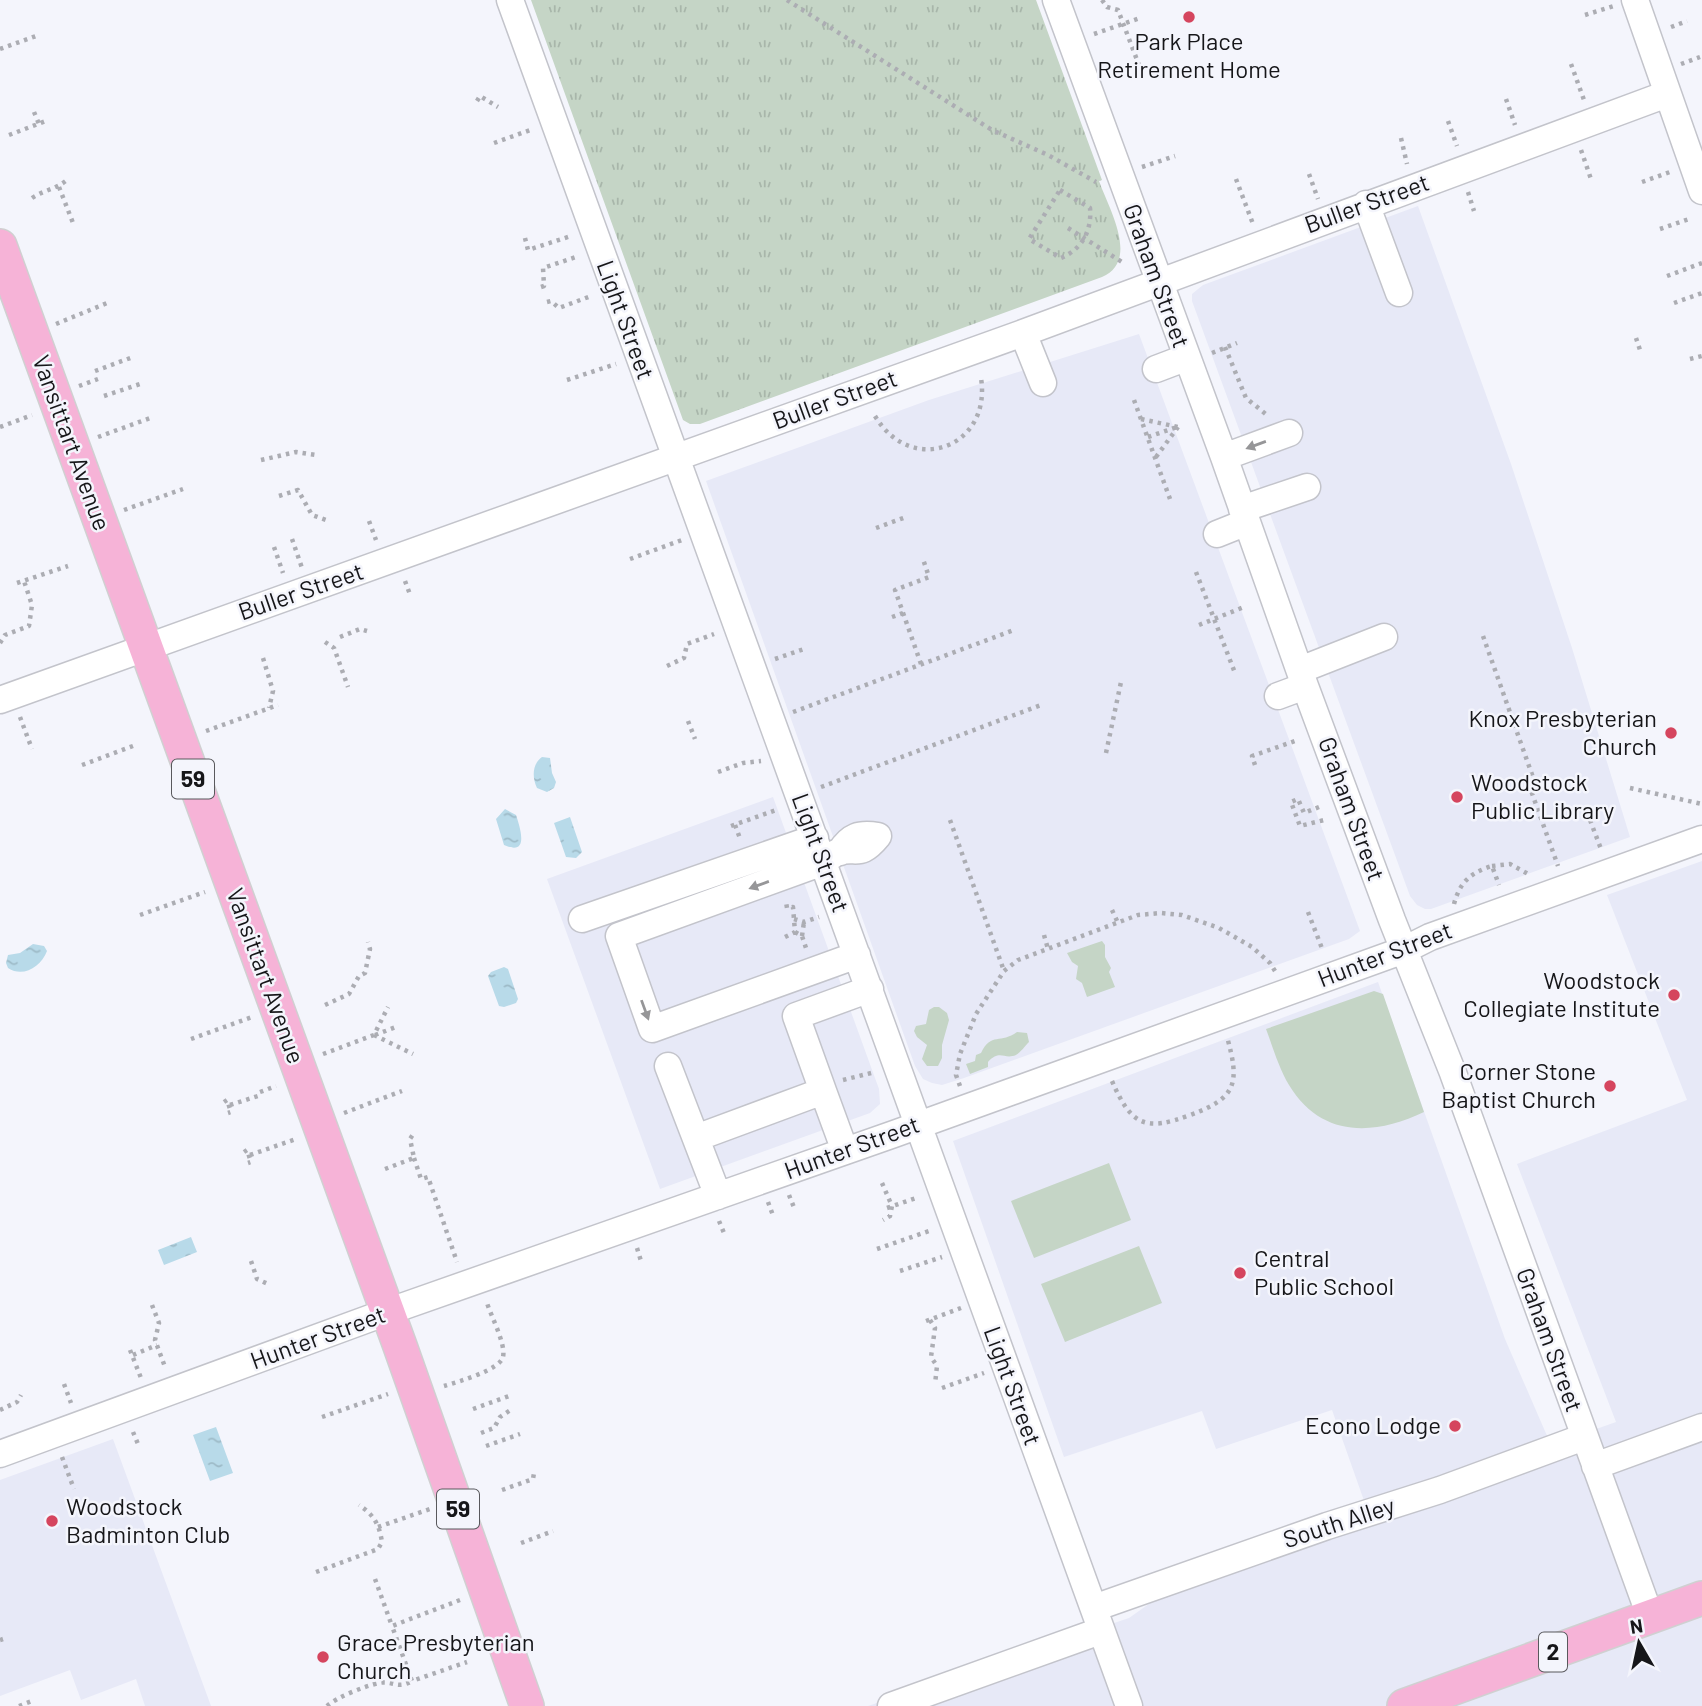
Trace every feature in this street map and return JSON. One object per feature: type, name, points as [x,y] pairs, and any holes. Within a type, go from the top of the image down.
[{"type":"main road","name":"Vansittart Avenue","points":[[0,246],[416,1390],[527,1706]]},
{"type":"main road","name":"2","points":[[1404,1706],[1446,1699],[1650,1616],[1702,1598]]},
{"type":"street","name":"Light Street","points":[[510,0],[675,459],[826,851],[857,955],[1129,1706]]},
{"type":"street","name":"Graham Street","points":[[1056,0],[1159,283],[1196,356],[1224,457],[1302,678],[1453,1073],[1650,1616]]},
{"type":"street","points":[[1626,2],[1667,94],[1702,191]]},
{"type":"street","name":"Buller Street","points":[[9,706],[145,647],[295,596],[798,412],[1023,333],[1667,94]]},
{"type":"street","points":[[1366,204],[1399,293]]},
{"type":"street","points":[[1023,333],[1043,383]]},
{"type":"street","points":[[1156,369],[1196,356]]},
{"type":"street","points":[[1224,457],[1289,433]]},
{"type":"street","points":[[1217,534],[1245,516],[1307,487]]},
{"type":"street","points":[[1278,696],[1302,678],[1384,637]]},
{"type":"street","name":"Hunter Street","points":[[0,1454],[387,1312],[1404,950],[1430,937],[1648,850],[1702,838]]},
{"type":"street","points":[[826,851],[784,876],[619,936],[652,1029],[857,955]]},
{"type":"street","points":[[582,919],[826,851]]},
{"type":"street","points":[[845,1150],[796,1016],[870,989]]},
{"type":"street","points":[[668,1066],[718,1196]]},
{"type":"street","points":[[696,1138],[823,1091]]},
{"type":"street","points":[[1595,1466],[1702,1427]]},
{"type":"street","name":"South Alley","points":[[891,1706],[1327,1526],[1440,1490],[1584,1437]]},
{"type":"path","points":[[787,0],[992,130],[1048,155],[1101,185]]},
{"type":"path","points":[[1102,0],[1107,7],[1118,10],[1142,74]]},
{"type":"path","points":[[1585,15],[1626,2]]},
{"type":"path","points":[[1090,35],[1140,18]]},
{"type":"path","points":[[1663,30],[1687,21]]},
{"type":"path","points":[[0,49],[36,36]]},
{"type":"path","points":[[1676,66],[1700,57]]},
{"type":"path","points":[[1571,64],[1586,104]]},
{"type":"path","points":[[477,101],[480,96],[498,107]]},
{"type":"path","points":[[1506,99],[1516,128]]},
{"type":"path","points":[[34,112],[39,124]]},
{"type":"path","points":[[9,135],[46,121]]},
{"type":"path","points":[[1448,121],[1459,150]]},
{"type":"path","points":[[494,143],[537,128]]},
{"type":"path","points":[[1401,138],[1407,155],[1407,169]]},
{"type":"path","points":[[1579,145],[1592,182]]},
{"type":"path","points":[[1139,168],[1175,156]]},
{"type":"path","points":[[1642,182],[1675,170]]},
{"type":"path","points":[[1308,174],[1319,201]]},
{"type":"path","points":[[32,198],[43,191],[59,187],[68,179]]},
{"type":"path","points":[[1236,179],[1254,226]]},
{"type":"path","points":[[59,187],[73,223]]},
{"type":"path","points":[[1466,187],[1474,211]]},
{"type":"path","points":[[1060,190],[1090,208],[1091,222],[1084,239],[1075,250],[1060,258],[1029,239],[1060,190]]},
{"type":"path","points":[[1660,229],[1692,218]]},
{"type":"path","points":[[1068,228],[1122,262]]},
{"type":"path","points":[[525,238],[528,250],[575,234]]},
{"type":"path","points":[[541,288],[544,286],[543,268],[582,254]]},
{"type":"path","points":[[1667,276],[1702,263]]},
{"type":"path","points":[[1674,303],[1702,293]]},
{"type":"path","points":[[547,302],[551,301],[559,308],[596,294]]},
{"type":"path","points":[[32,334],[107,303]]},
{"type":"path","points":[[1636,338],[1640,350]]},
{"type":"path","points":[[1196,356],[1237,343]]},
{"type":"path","points":[[1226,347],[1246,398],[1289,433]]},
{"type":"path","points":[[1690,359],[1702,356]]},
{"type":"path","points":[[95,371],[134,357]]},
{"type":"path","points":[[567,380],[621,362]]},
{"type":"path","points":[[875,416],[886,432],[902,444],[927,450],[948,447],[959,441],[969,430],[978,413],[982,399],[981,378]]},
{"type":"path","points":[[104,396],[143,383]]},
{"type":"path","points":[[1134,400],[1170,499]]},
{"type":"path","points":[[73,447],[153,417]]},
{"type":"path","points":[[1141,419],[1178,427]]},
{"type":"path","points":[[1149,437],[1178,427]]},
{"type":"path","points":[[1156,458],[1178,427]]},
{"type":"path","points":[[261,460],[296,452],[316,455]]},
{"type":"path","points":[[99,519],[183,489]]},
{"type":"path","points":[[279,496],[298,490],[313,515],[326,520]]},
{"type":"path","points":[[876,528],[906,517]]},
{"type":"path","points":[[369,521],[377,543]]},
{"type":"path","points":[[292,539],[303,570]]},
{"type":"path","points":[[630,559],[684,539]]},
{"type":"path","points":[[274,547],[284,577]]},
{"type":"path","points":[[921,664],[895,590],[929,577],[923,559]]},
{"type":"path","points":[[17,583],[68,566]]},
{"type":"path","points":[[1196,572],[1235,673]]},
{"type":"path","points":[[402,573],[411,597]]},
{"type":"path","points":[[0,643],[5,635],[29,626],[32,605],[24,581]]},
{"type":"path","points":[[1199,625],[1244,607]]},
{"type":"path","points":[[892,617],[903,613]]},
{"type":"path","points":[[340,636],[360,629],[367,631]]},
{"type":"path","points":[[786,715],[1014,630]]},
{"type":"path","points":[[667,666],[684,658],[687,644],[718,633]]},
{"type":"path","points":[[1483,636],[1535,783],[1529,785],[1560,873]]},
{"type":"path","points":[[326,642],[334,648],[348,687]]},
{"type":"path","points":[[768,662],[804,649]]},
{"type":"path","points":[[263,658],[273,691],[269,709]]},
{"type":"path","points":[[1106,753],[1121,682]]},
{"type":"path","points":[[179,740],[278,705]]},
{"type":"path","points":[[814,790],[1041,705]]},
{"type":"path","points":[[9,706],[32,749]]},
{"type":"path","points":[[688,721],[695,739]]},
{"type":"path","points":[[1255,765],[1252,756],[1294,741]]},
{"type":"path","points":[[82,765],[133,746]]},
{"type":"path","points":[[718,772],[743,763],[764,761]]},
{"type":"path","points":[[1630,788],[1702,804]]},
{"type":"path","points":[[1319,807],[1304,813],[1298,799],[1291,802],[1300,826],[1324,820]]},
{"type":"path","points":[[731,826],[781,808]]},
{"type":"path","points":[[950,820],[1004,971]]},
{"type":"path","points":[[1590,820],[1604,856]]},
{"type":"path","points":[[1453,905],[1460,886],[1474,872],[1510,864],[1532,876]]},
{"type":"path","points":[[1492,866],[1498,882]]},
{"type":"path","points":[[784,876],[787,908],[793,907],[795,932],[785,937]]},
{"type":"path","points":[[141,915],[231,883]]},
{"type":"path","points":[[1112,910],[1118,923]]},
{"type":"path","points":[[967,1107],[956,1076],[960,1054],[975,1014],[1004,971],[1018,960],[1138,915],[1161,912],[1201,921],[1252,947],[1270,963],[1285,992]]},
{"type":"path","points":[[1308,912],[1323,951]]},
{"type":"path","points":[[794,919],[804,922],[820,916]]},
{"type":"path","points":[[802,936],[804,922]]},
{"type":"path","points":[[1044,935],[1048,949]]},
{"type":"path","points":[[325,1005],[349,995],[359,976],[365,973],[370,949],[368,942]]},
{"type":"path","points":[[374,1035],[388,1007]]},
{"type":"path","points":[[191,1039],[277,1008]]},
{"type":"path","points":[[297,1063],[396,1027]]},
{"type":"path","points":[[374,1035],[413,1054]]},
{"type":"path","points":[[1111,1079],[1127,1110],[1134,1116],[1154,1125],[1169,1123],[1212,1107],[1224,1098],[1234,1073],[1227,1036]]},
{"type":"path","points":[[250,1155],[402,1091]]},
{"type":"path","points":[[230,1105],[261,1095]]},
{"type":"path","points":[[224,1102],[227,1100],[230,1105],[228,1113]]},
{"type":"path","points":[[414,1133],[410,1139],[421,1179],[428,1177],[458,1263]]},
{"type":"path","points":[[244,1152],[247,1150],[250,1155],[251,1162],[248,1163]]},
{"type":"path","points":[[385,1169],[414,1157]]},
{"type":"path","points":[[882,1183],[890,1216],[883,1220]]},
{"type":"path","points":[[787,1190],[795,1210]]},
{"type":"path","points":[[889,1207],[920,1196]]},
{"type":"path","points":[[766,1197],[774,1218]]},
{"type":"path","points":[[877,1249],[932,1230]]},
{"type":"path","points":[[900,1271],[942,1256]]},
{"type":"path","points":[[251,1261],[256,1277],[268,1284]]},
{"type":"path","points":[[249,1279],[256,1277]]},
{"type":"path","points":[[323,1417],[498,1366],[503,1357],[502,1344],[485,1299]]},
{"type":"path","points":[[152,1305],[159,1322],[155,1337],[167,1372]]},
{"type":"path","points":[[936,1384],[937,1367],[931,1357],[935,1328],[928,1320],[961,1308]]},
{"type":"path","points":[[142,1381],[132,1352],[157,1345]]},
{"type":"path","points":[[942,1388],[985,1372]]},
{"type":"path","points":[[64,1384],[72,1406]]},
{"type":"path","points":[[0,1409],[17,1402],[21,1395]]},
{"type":"path","points":[[473,1409],[509,1395]]},
{"type":"path","points":[[481,1433],[494,1428],[500,1417],[512,1409]]},
{"type":"path","points":[[132,1429],[138,1444]]},
{"type":"path","points":[[486,1446],[520,1434]]},
{"type":"path","points":[[61,1455],[74,1489]]},
{"type":"path","points":[[502,1490],[535,1477]]},
{"type":"path","points":[[379,1527],[455,1499]]},
{"type":"path","points":[[316,1572],[378,1549],[382,1542],[379,1527],[373,1515],[359,1505]]},
{"type":"path","points":[[521,1543],[553,1531]]},
{"type":"path","points":[[375,1579],[412,1681]]},
{"type":"path","points":[[393,1626],[487,1590]]},
{"type":"path","points":[[327,1706],[333,1700],[383,1683],[404,1686],[467,1662]]},
{"type":"path","points":[[380,1675],[383,1683]]},
{"type":"path","points":[[19,1706],[32,1701]]},
{"type":"shaded area","points":[[1418,206],[1511,464],[1572,648],[1630,837],[1431,909],[1417,905],[1410,896],[1192,301],[1192,294],[1203,285]]},
{"type":"shaded area","points":[[1139,334],[1360,931],[1349,939],[964,1078],[942,1085],[932,1083],[923,1079],[915,1066],[706,481],[929,400]]},
{"type":"shaded area","points":[[773,797],[879,1089],[880,1104],[870,1113],[660,1189],[547,879]]},
{"type":"shaded area","points":[[1702,861],[1702,1706],[868,1706],[1129,1618],[1183,1580],[1368,1512],[1332,1410],[1216,1449],[1202,1411],[1064,1457],[953,1141],[1378,982],[1505,1339],[1551,1445],[1616,1422],[1517,1164],[1687,1100],[1607,895]]},
{"type":"shaded area","points":[[113,1439],[211,1706],[145,1706],[136,1679],[81,1700],[70,1670],[0,1696],[0,1480]]},
{"type":"green space","points":[[531,0],[1036,0],[1102,180],[1099,181],[1118,233],[1119,259],[1113,269],[1102,277],[700,424],[690,424],[683,420]]},
{"type":"green space","points":[[1102,941],[1115,987],[1087,997],[1082,983],[1076,979],[1078,966],[1067,953]]},
{"type":"green space","points":[[1374,991],[1383,994],[1424,1112],[1405,1120],[1368,1128],[1333,1123],[1317,1115],[1289,1085],[1266,1029]]},
{"type":"green space","points":[[934,1007],[947,1013],[949,1020],[942,1045],[942,1058],[938,1066],[927,1066],[922,1059],[927,1045],[914,1031],[916,1026],[926,1024],[929,1010]]},
{"type":"green space","points":[[1017,1032],[1027,1033],[1029,1042],[1020,1052],[1012,1056],[996,1056],[988,1062],[988,1067],[970,1074],[966,1064],[975,1061],[976,1055],[989,1043]]},
{"type":"green space","points":[[1109,1163],[1131,1220],[1034,1258],[1011,1201]]},
{"type":"green space","points":[[1139,1246],[1162,1303],[1065,1342],[1041,1284]]},
{"type":"water","points":[[542,757],[550,758],[556,782],[554,788],[547,792],[537,788],[534,780],[535,767]]},
{"type":"water","points":[[505,809],[516,815],[521,839],[517,847],[504,845],[496,819]]},
{"type":"water","points":[[570,817],[582,852],[576,858],[566,857],[554,823]]},
{"type":"water","points":[[33,944],[44,946],[47,951],[36,966],[20,972],[8,968],[8,955],[20,953]]},
{"type":"water","points":[[504,967],[508,969],[518,999],[516,1003],[504,1007],[499,1006],[488,976]]},
{"type":"water","points":[[191,1237],[197,1252],[164,1265],[158,1250]]},
{"type":"water","points":[[216,1427],[233,1473],[210,1481],[193,1435]]},
{"type":"place","name":"Park Place Retirement Home","points":[[1189,17]]},
{"type":"place","name":"Knox Presbyterian Church","points":[[1671,733]]},
{"type":"place","name":"Woodstock Public Library","points":[[1457,797]]},
{"type":"place","name":"Woodstock Collegiate Institute","points":[[1674,995]]},
{"type":"place","name":"Corner Stone Baptist Church","points":[[1610,1086]]},
{"type":"place","name":"Central Public School","points":[[1240,1273]]},
{"type":"place","name":"Econo Lodge","points":[[1455,1426]]},
{"type":"place","name":"Woodstock Badminton Club","points":[[52,1521]]},
{"type":"place","name":"Grace Presbyterian Church","points":[[323,1657]]}]
